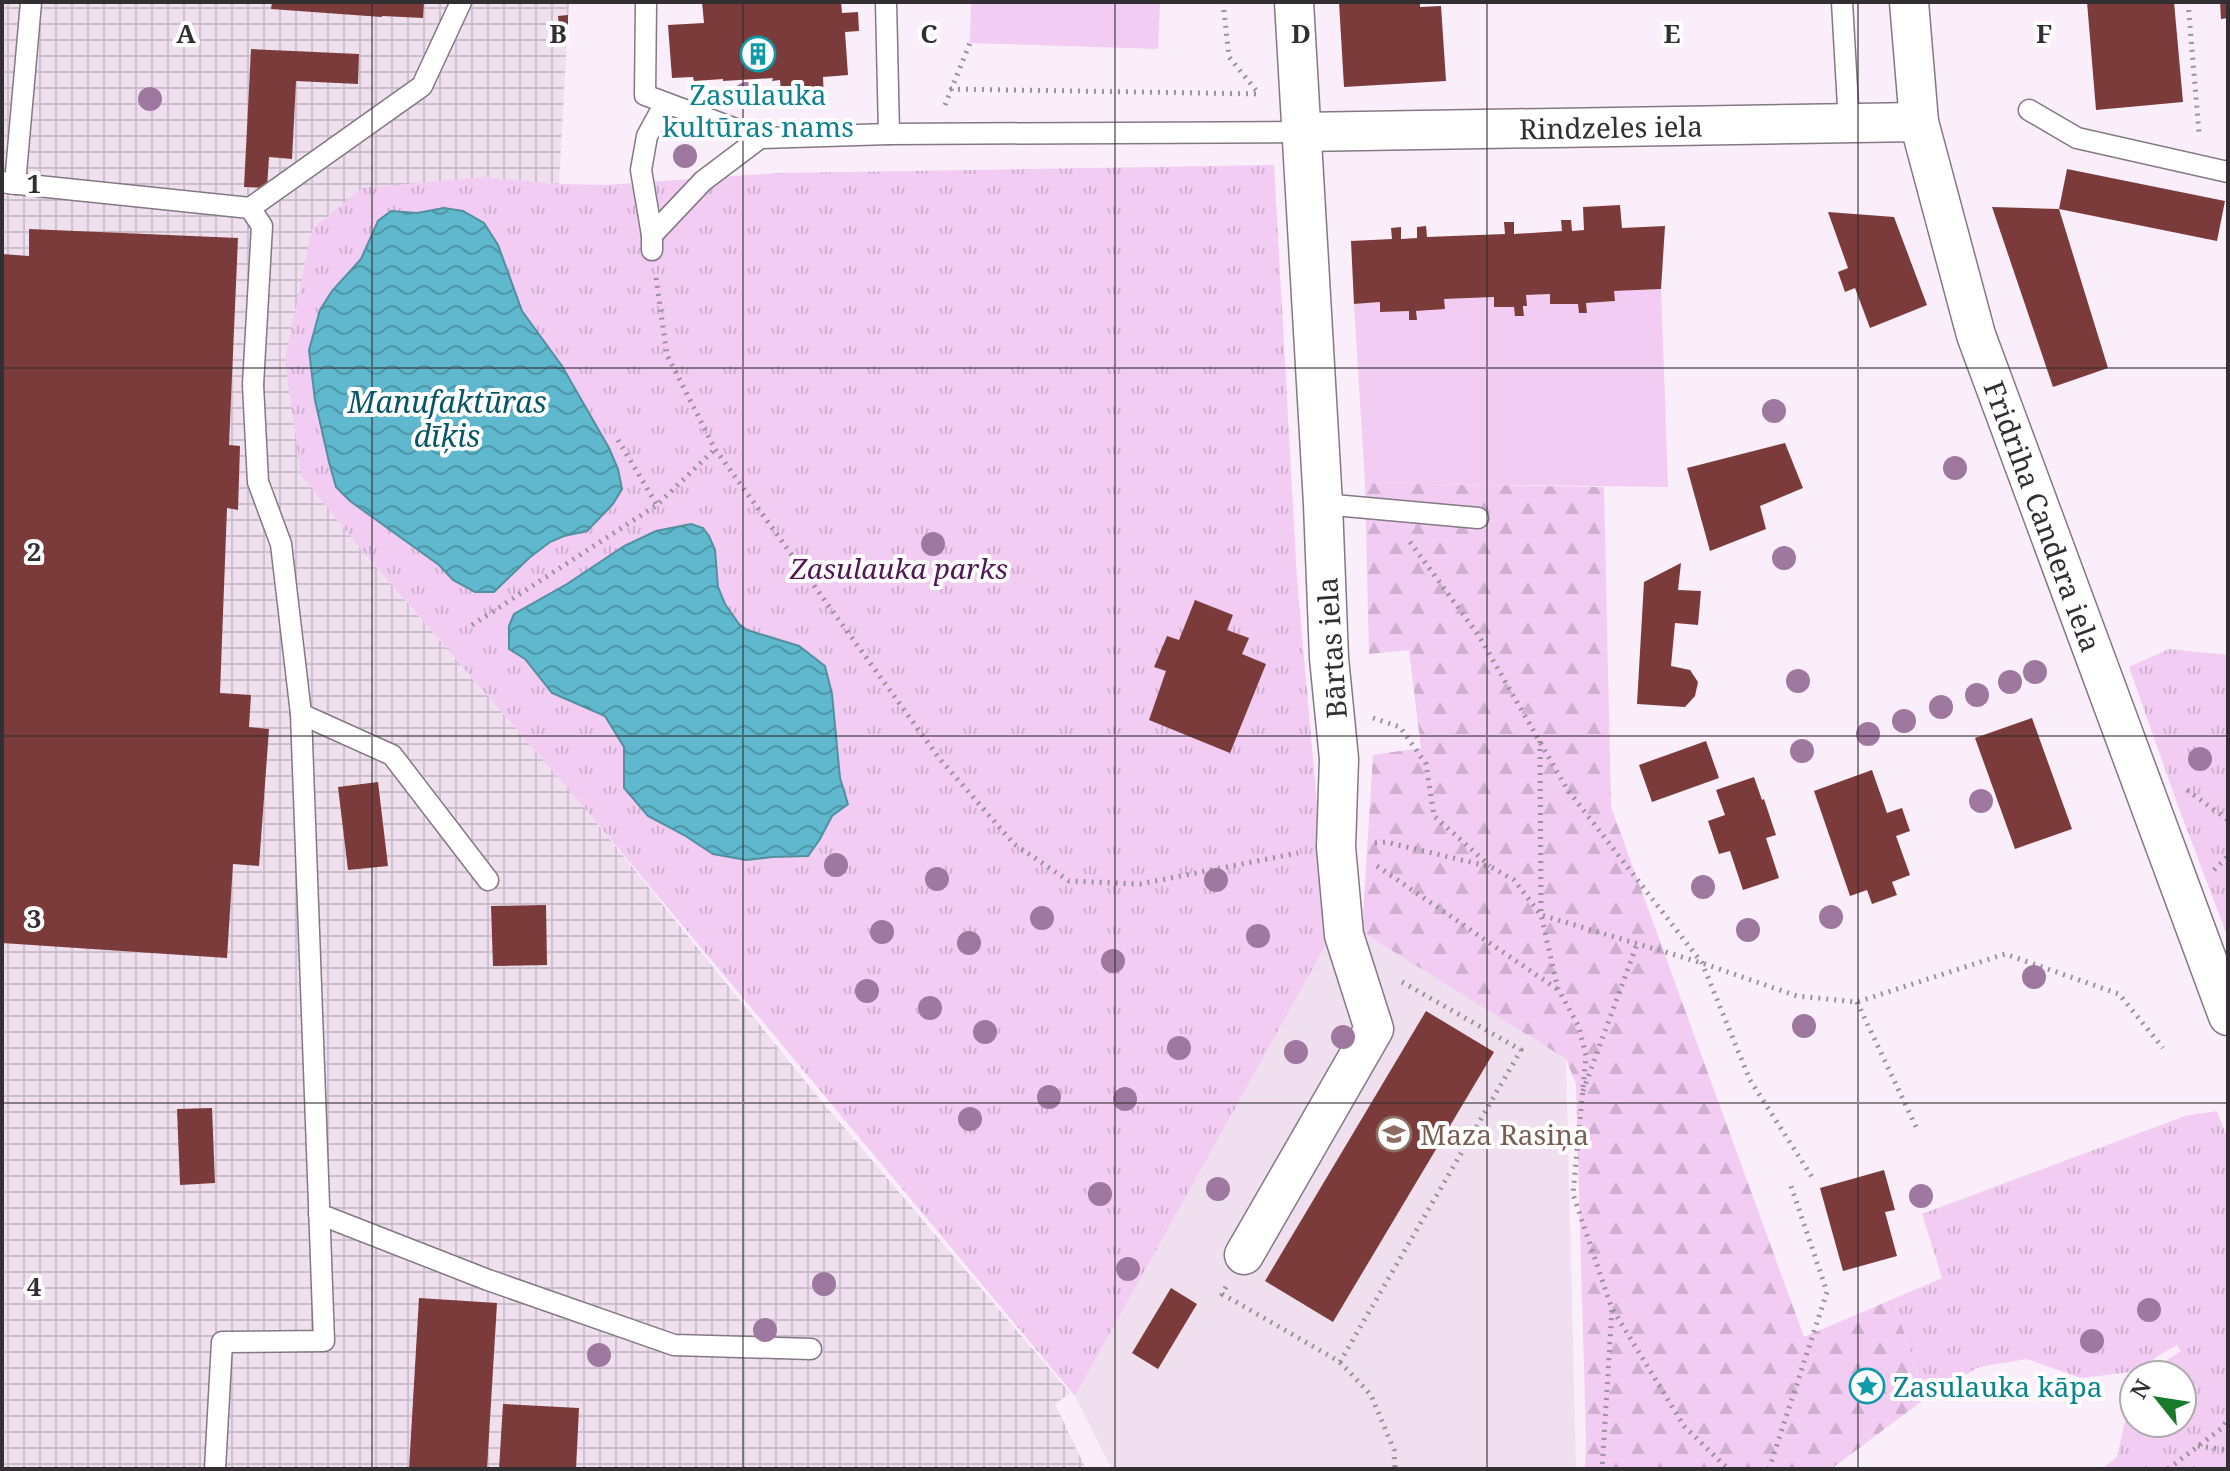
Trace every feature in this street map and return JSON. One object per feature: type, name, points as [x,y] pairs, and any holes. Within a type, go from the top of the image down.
[{"type":"street","name":"Bārtas iela","points":[[1294,2],[1329,658],[1339,759],[1344,935],[1374,1029]]},
{"type":"street","name":"Fridriha Candera iela","points":[[1909,2],[1919,122],[1976,335],[2228,1016]]},
{"type":"street","name":"Rindzeles iela","points":[[1301,132],[1919,122]]},
{"type":"street","points":[[1244,1255],[1374,1029]]},
{"type":"lane","points":[[5,183],[15,184],[31,2]]},
{"type":"lane","points":[[5,183],[250,208],[422,86],[461,2]]},
{"type":"lane","points":[[646,2],[645,95],[760,138],[889,134],[1301,132]]},
{"type":"lane","points":[[886,2],[889,134]]},
{"type":"lane","points":[[1842,2],[1849,124]]},
{"type":"lane","points":[[652,242],[641,170],[647,136],[665,103]]},
{"type":"lane","points":[[2029,110],[2077,138],[2228,172]]},
{"type":"lane","points":[[652,242],[703,181],[760,138]]},
{"type":"lane","points":[[215,1469],[222,1342],[324,1341],[301,714],[281,544],[258,482],[253,385],[262,226],[250,208]]},
{"type":"lane","points":[[1323,504],[1478,518]]},
{"type":"lane","points":[[301,714],[392,755],[488,880]]},
{"type":"lane","points":[[319,1214],[488,1280],[674,1345],[811,1349]]},
{"type":"path","points":[[1223,2],[1229,57],[1259,94]]},
{"type":"path","points":[[2188,2],[2201,166]]},
{"type":"path","points":[[937,134],[950,89],[970,43]]},
{"type":"path","points":[[950,89],[1299,94]]},
{"type":"path","points":[[652,242],[667,355],[715,449],[939,758],[1014,844],[1069,881],[1140,884],[1271,857],[1386,842],[1491,867]]},
{"type":"path","points":[[618,440],[657,505]]},
{"type":"path","points":[[472,625],[657,505],[715,449]]},
{"type":"path","points":[[1386,511],[1479,636],[1567,789],[1702,963],[1750,1080],[1812,1177]]},
{"type":"path","points":[[1334,705],[1400,727],[1426,764],[1434,816],[1491,867],[1514,880],[1541,915],[1702,963],[1797,996],[1857,1002],[2005,954],[2119,994],[2163,1048]]},
{"type":"path","points":[[1540,741],[1541,915],[1558,989],[1579,1027],[1586,1056],[1573,1194],[1612,1309],[1684,1426],[1728,1469]]},
{"type":"path","points":[[1341,847],[1558,989]]},
{"type":"path","points":[[1580,1100],[1637,944]]},
{"type":"path","points":[[1340,1362],[1521,1050],[1401,982],[1374,1029]]},
{"type":"path","points":[[1857,1002],[1918,1131]]},
{"type":"path","points":[[1769,1469],[1827,1292],[1791,1186]]},
{"type":"path","points":[[1244,1255],[1222,1294],[1340,1362],[1371,1395],[1394,1450],[1395,1469]]},
{"type":"path","points":[[1602,1469],[1612,1309]]},
{"type":"path","points":[[2168,1469],[2222,1428],[2228,1419]]},
{"type":"path","points":[[2198,1446],[2228,1450]]},
{"type":"shaded area","points":[[2,2],[569,2],[559,184],[484,177],[360,548],[587,811],[818,1097],[1070,1393],[1055,1404],[1086,1469],[2,1469]]},
{"type":"shaded area","name":"Maza Rasiņa","points":[[1362,932],[1566,1059],[1576,1469],[1112,1469],[1075,1396],[1329,939]]},
{"type":"green space","points":[[971,2],[1160,2],[1158,49],[970,43]]},
{"type":"green space","name":"Zasulauka parks","points":[[1274,165],[1297,579],[1329,939],[1075,1396],[587,811],[301,475],[285,359],[312,229],[362,188],[484,177],[606,185],[779,173]]},
{"type":"green space","points":[[1661,289],[1668,487],[1365,483],[1354,304],[1380,302],[1380,312],[1409,311],[1409,320],[1416,320],[1416,311],[1434,310],[1444,299],[1494,297],[1494,307],[1514,307],[1516,316],[1524,315],[1526,295],[1550,294],[1550,304],[1578,304],[1580,313],[1587,313],[1586,303],[1614,301],[1614,291]]},
{"type":"green space","points":[[1365,483],[1604,487],[1611,807],[1804,1337],[1893,1299],[1926,1398],[1831,1469],[1585,1469],[1576,1084],[1566,1059],[1362,932],[1373,755],[1421,748],[1409,650],[1369,654]]},
{"type":"green space","points":[[2169,649],[2228,655],[2228,938],[2129,667]]},
{"type":"green space","points":[[2217,1111],[2228,1140],[2228,1469],[2101,1469],[2117,1457],[2121,1439],[2198,1439],[2198,1359],[2169,1359],[2181,1351],[2177,1345],[2154,1359],[2118,1359],[2118,1374],[2081,1378],[2027,1359],[1979,1367],[1926,1398],[1893,1299],[1942,1278],[1922,1214],[2185,1116]]},
{"type":"water","name":"Manufaktūras dīķis","points":[[444,208],[463,211],[484,223],[498,245],[522,311],[562,366],[609,448],[622,489],[613,504],[587,531],[550,542],[494,592],[475,592],[453,580],[439,565],[350,501],[336,487],[315,400],[309,350],[320,310],[332,291],[361,259],[378,221],[391,211],[417,213]]},
{"type":"water","points":[[691,524],[703,528],[709,536],[715,550],[718,587],[739,624],[747,630],[799,646],[825,666],[832,694],[840,778],[848,804],[832,816],[808,856],[746,860],[713,854],[648,816],[624,788],[624,747],[605,716],[552,693],[525,659],[509,649],[509,626],[514,614],[624,546],[656,531]]},
{"type":"building","points":[[272,2],[424,2],[423,18],[271,9]]},
{"type":"building","name":"Zasulauka kultūras nams","points":[[702,2],[841,2],[842,13],[858,12],[859,31],[845,32],[848,75],[823,77],[824,100],[782,103],[780,80],[772,81],[773,78],[694,81],[693,77],[672,78],[668,25],[704,23]]},
{"type":"building","points":[[1339,2],[1420,2],[1420,7],[1441,6],[1446,81],[1344,87]]},
{"type":"building","points":[[2087,2],[2174,2],[2183,102],[2096,110]]},
{"type":"building","points":[[2220,2],[2228,2],[2228,18],[2221,19]]},
{"type":"building","points":[[568,15],[568,27],[559,27],[558,16]]},
{"type":"building","points":[[251,49],[359,54],[358,84],[296,81],[292,159],[269,157],[267,188],[244,187]]},
{"type":"building","points":[[2067,169],[2225,201],[2217,241],[2059,209]]},
{"type":"building","points":[[1620,205],[1622,228],[1665,226],[1661,289],[1614,291],[1615,301],[1586,303],[1587,313],[1579,313],[1578,304],[1550,304],[1550,294],[1526,295],[1524,316],[1515,316],[1514,307],[1494,307],[1494,297],[1444,299],[1445,309],[1416,311],[1417,320],[1409,320],[1409,311],[1380,312],[1380,302],[1354,304],[1351,241],[1392,239],[1391,228],[1401,227],[1401,239],[1417,238],[1417,227],[1426,226],[1427,237],[1505,234],[1504,222],[1514,222],[1514,234],[1562,231],[1561,220],[1571,220],[1572,231],[1584,230],[1583,207]]},
{"type":"building","points":[[1992,207],[2059,209],[2108,368],[2053,387]]},
{"type":"building","points":[[1828,212],[1894,217],[1927,305],[1870,328],[1855,288],[1845,292],[1838,272],[1848,268]]},
{"type":"building","points":[[29,229],[238,238],[229,445],[240,446],[238,510],[227,508],[220,693],[251,695],[249,727],[269,729],[259,866],[233,864],[227,958],[2,943],[2,254],[29,256]]},
{"type":"building","points":[[1785,443],[1803,488],[1760,506],[1766,529],[1710,551],[1687,468]]},
{"type":"building","points":[[1681,563],[1678,590],[1701,591],[1698,625],[1675,623],[1671,666],[1690,670],[1698,682],[1695,696],[1685,707],[1637,704],[1644,582]]},
{"type":"building","points":[[1195,600],[1233,615],[1227,630],[1249,638],[1242,654],[1266,664],[1230,753],[1149,720],[1166,671],[1154,667],[1167,636],[1179,640]]},
{"type":"building","points":[[2032,718],[2072,829],[2015,849],[1975,738]]},
{"type":"building","points":[[1706,741],[1719,778],[1652,802],[1639,765]]},
{"type":"building","points":[[1872,770],[1887,813],[1902,808],[1910,831],[1896,836],[1910,875],[1892,882],[1897,895],[1872,904],[1867,890],[1850,896],[1814,791]]},
{"type":"building","points":[[1754,777],[1776,835],[1766,838],[1779,878],[1743,890],[1730,851],[1719,854],[1708,821],[1725,815],[1716,790]]},
{"type":"building","points":[[378,782],[388,866],[348,870],[338,787]]},
{"type":"building","points":[[546,905],[547,965],[493,966],[491,906]]},
{"type":"building","points":[[1426,1011],[1494,1052],[1333,1322],[1265,1281]]},
{"type":"building","points":[[212,1108],[215,1183],[180,1185],[177,1109]]},
{"type":"building","points":[[1884,1170],[1895,1210],[1885,1212],[1897,1256],[1843,1271],[1820,1188]]},
{"type":"building","points":[[1171,1288],[1197,1304],[1158,1369],[1132,1353]]},
{"type":"building","points":[[419,1298],[497,1303],[487,1469],[409,1469]]},
{"type":"building","points":[[503,1404],[579,1408],[576,1469],[499,1469]]},
{"type":"place","name":"Zasulauka kultūras nams","points":[[758,54]]},
{"type":"place","name":"Maza Rasiņa","points":[[1394,1134]]},
{"type":"place","name":"Zasulauka kāpa","points":[[1867,1386]]}]
